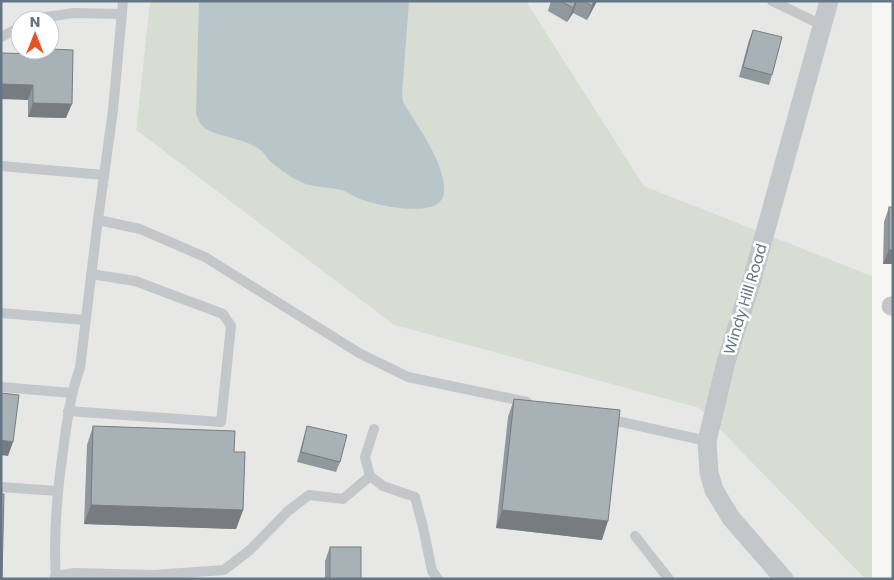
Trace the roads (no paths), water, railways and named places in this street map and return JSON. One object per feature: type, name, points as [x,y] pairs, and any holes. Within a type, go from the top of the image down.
[{"type":"street","name":"Windy Hill Road","points":[[784,579],[731,518],[714,490],[709,473],[707,441],[726,362],[752,280],[829,1]]},
{"type":"lane","points":[[123,1],[112,110],[80,368],[68,411],[57,491],[56,577],[75,573],[153,575],[224,570],[250,550],[288,511],[309,495],[343,499],[370,476]]},
{"type":"lane","points":[[772,1],[822,25]]},
{"type":"lane","points":[[60,15],[74,13],[122,14]]},
{"type":"lane","points":[[1,166],[104,175]]},
{"type":"lane","points":[[98,220],[140,230],[205,258],[359,353],[408,376],[535,404]]},
{"type":"lane","points":[[68,411],[221,422],[231,326],[223,314],[135,280],[91,274]]},
{"type":"lane","points":[[1,313],[85,320]]},
{"type":"lane","points":[[1,386],[72,393]]},
{"type":"lane","points":[[602,418],[707,441]]},
{"type":"lane","points":[[374,429],[365,457],[370,476],[383,486],[415,497],[432,571],[438,579]]},
{"type":"lane","points":[[1,487],[57,491]]},
{"type":"lane","points":[[635,536],[669,579]]}]
